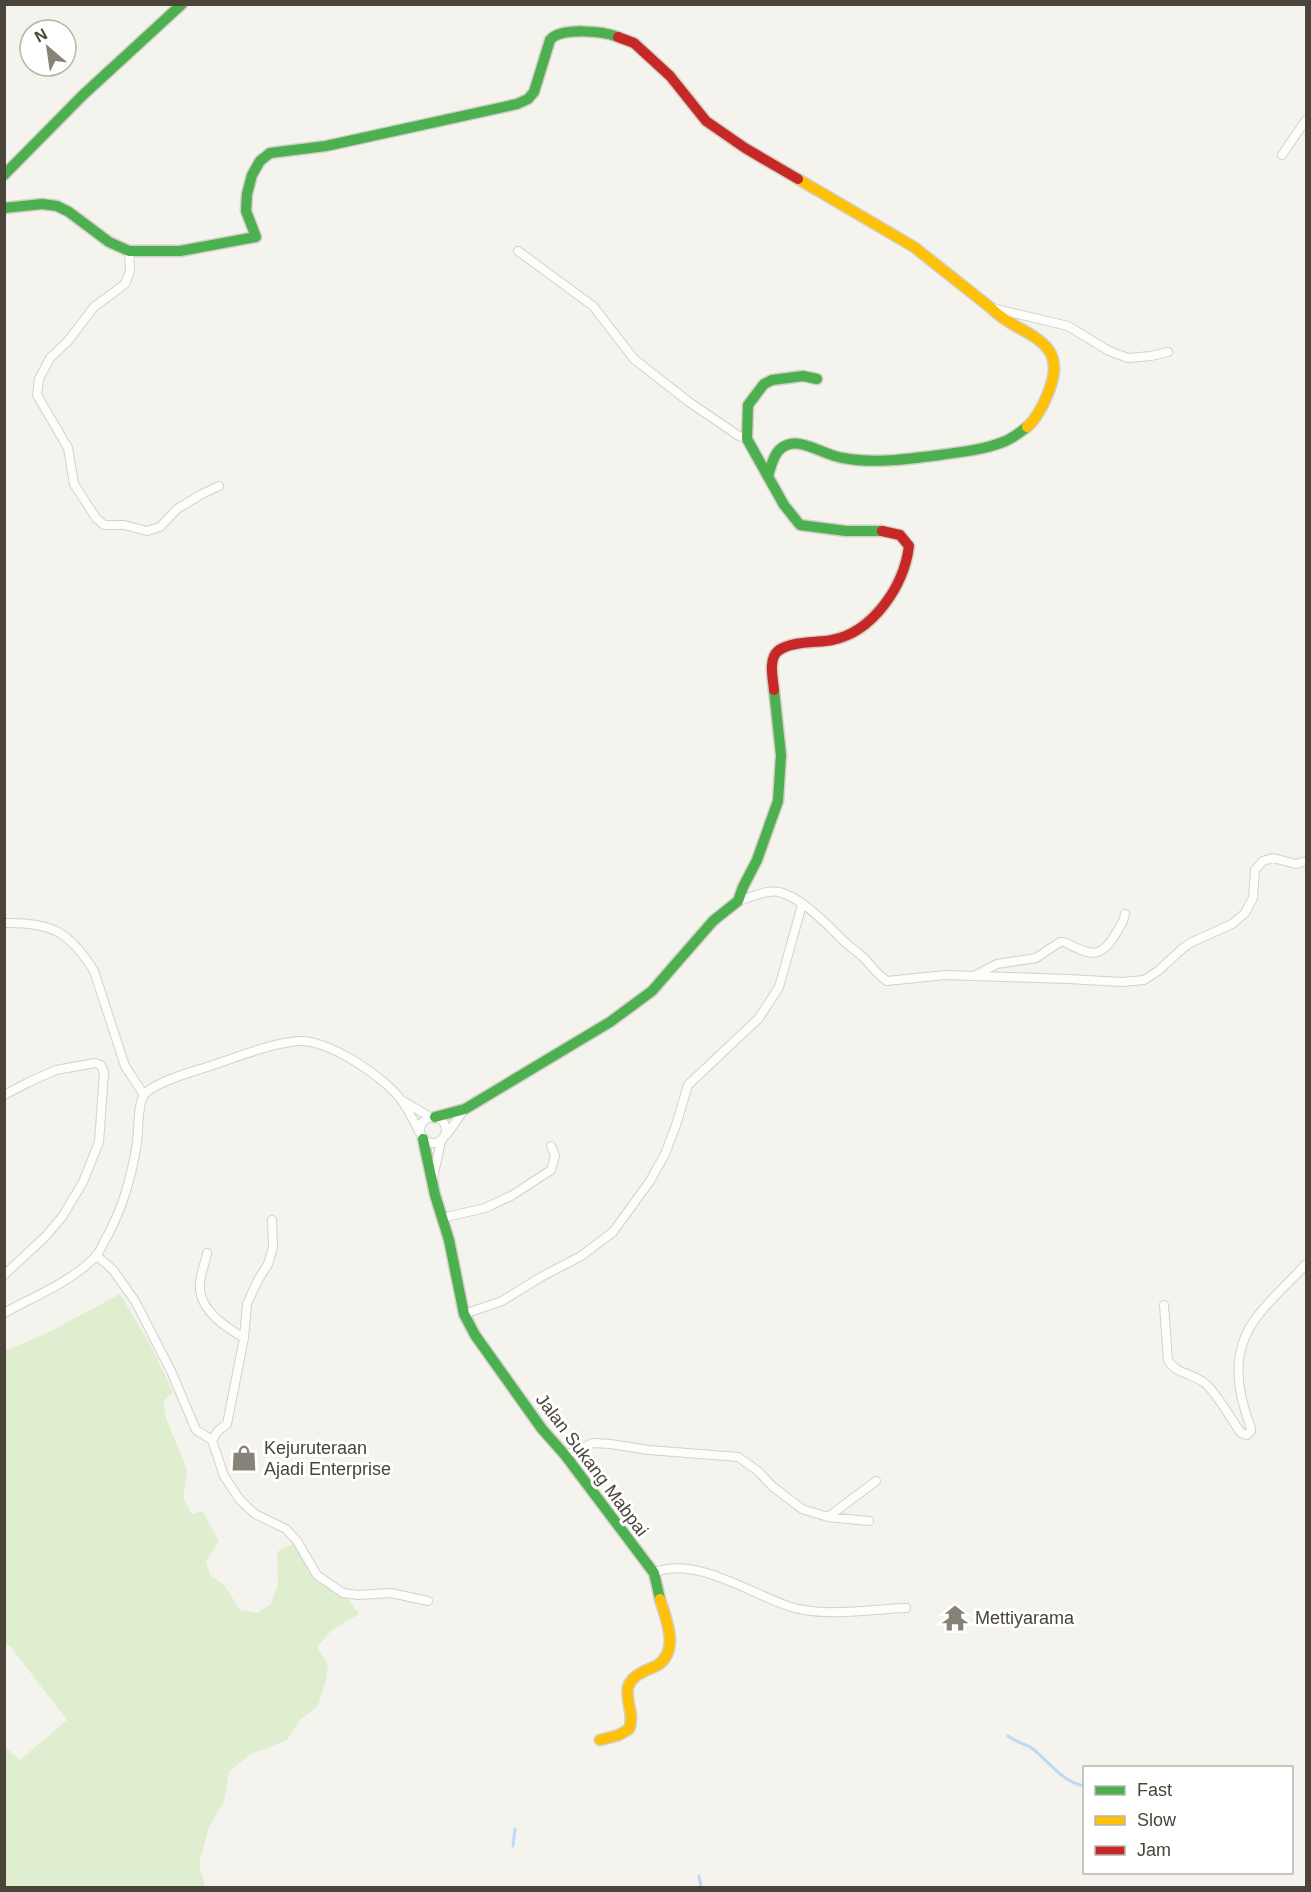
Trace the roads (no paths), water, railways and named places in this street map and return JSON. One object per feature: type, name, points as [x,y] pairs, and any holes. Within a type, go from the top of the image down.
[{"type":"street","points":[[4,175],[82,95],[182,4]]},
{"type":"street","points":[[4,208],[42,204],[57,206],[69,212],[109,242],[129,250],[180,251],[256,237],[246,211],[247,194],[252,175],[260,160],[270,153],[326,146],[517,104],[528,99],[534,92],[550,40],[554,35],[570,31],[613,35],[634,43],[670,76],[706,121],[745,148],[914,247],[991,308],[996,316],[1040,341],[1052,354],[1057,369],[1035,421],[1021,434],[996,446],[885,462],[826,455],[814,448],[797,443],[786,445],[778,450],[768,476]]},
{"type":"street","points":[[1282,155],[1306,120]]},
{"type":"street","points":[[129,250],[130,271],[125,284],[94,306],[68,341],[45,365],[39,379],[37,395],[68,448],[74,484],[96,519],[104,525],[124,525],[147,531],[160,527],[177,509],[219,486]]},
{"type":"street","points":[[518,251],[593,306],[634,359],[689,402],[747,439]]},
{"type":"street","points":[[991,308],[1068,326],[1109,351],[1128,358],[1168,352]]},
{"type":"street","points":[[738,901],[757,860],[778,801],[781,755],[771,671],[773,659],[779,650],[793,645],[839,639],[854,632],[872,618],[886,599],[909,554],[909,546],[900,535],[881,531],[840,531],[800,525],[784,505],[747,439],[748,405],[764,384],[790,376],[817,379]]},
{"type":"street","points":[[465,1109],[443,1138],[432,1143],[422,1136],[422,1123],[433,1117],[465,1109],[610,1022],[652,991],[713,921],[738,901],[772,892],[789,896],[825,921],[846,944],[887,981],[945,975],[1122,982],[1144,980],[1158,971],[1182,949],[1232,924],[1245,913],[1253,898],[1255,870],[1263,861],[1273,858],[1296,864],[1306,861]]},
{"type":"street","points":[[464,1314],[502,1301],[581,1256],[614,1232],[665,1154],[688,1085],[759,1018],[779,987],[802,905]]},
{"type":"street","points":[[973,977],[997,964],[1036,958],[1060,942],[1087,953],[1101,952],[1113,939],[1125,914]]},
{"type":"street","points":[[4,922],[42,925],[58,931],[73,943],[86,959],[94,971],[125,1066],[144,1095],[141,1102],[137,1144],[122,1206],[96,1255],[61,1282],[4,1313]]},
{"type":"street","name":"Jalan Sukang Mabpai","points":[[144,1095],[163,1083],[186,1074],[262,1050],[300,1041],[315,1043],[338,1052],[361,1065],[401,1100],[433,1117]]},
{"type":"street","points":[[4,1095],[56,1070],[95,1063],[101,1065],[104,1073],[99,1142],[82,1182],[62,1217],[45,1237],[4,1275]]},
{"type":"street","name":"Jalan Sukang Mabpai","points":[[401,1100],[422,1136],[449,1240],[464,1314],[483,1347],[542,1429],[654,1573],[667,1620],[670,1642],[668,1656],[630,1682],[627,1688],[633,1719],[629,1731],[600,1740]]},
{"type":"street","points":[[433,1117],[442,1119],[446,1125],[443,1138]]},
{"type":"street","name":"Jalan Sukang Mabpai","points":[[432,1180],[443,1138]]},
{"type":"street","points":[[442,1218],[485,1208],[521,1190],[550,1170],[555,1156],[551,1146]]},
{"type":"street","points":[[212,1440],[227,1424],[244,1338],[247,1304],[268,1264],[273,1247],[272,1220]]},
{"type":"street","points":[[207,1253],[200,1290],[203,1302],[217,1319],[244,1338]]},
{"type":"street","points":[[96,1255],[113,1270],[135,1301],[171,1371],[195,1430],[212,1440],[224,1476],[235,1493],[255,1514],[286,1529],[297,1541],[317,1575],[343,1593],[358,1595],[391,1593],[428,1601]]},
{"type":"street","points":[[1164,1305],[1170,1364],[1176,1370],[1192,1375],[1207,1385],[1240,1433],[1247,1435],[1251,1428],[1242,1406],[1238,1385],[1244,1338],[1256,1318],[1306,1264]]},
{"type":"street","points":[[564,1455],[593,1443],[738,1457],[802,1509],[828,1517],[869,1521]]},
{"type":"street","points":[[828,1517],[876,1482]]},
{"type":"street","points":[[654,1573],[660,1570],[698,1570],[789,1607],[815,1612],[906,1608]]},
{"type":"waterway","points":[[1008,1736],[1037,1752],[1068,1780],[1083,1786]]},
{"type":"waterway","points":[[513,1846],[515,1829]]},
{"type":"waterway","points":[[699,1876],[701,1888]]},
{"type":"place","name":"Kejuruteraan Ajadi Enterprise","points":[[244,1458]]},
{"type":"place","name":"Mettiyarama","points":[[955,1618]]}]
